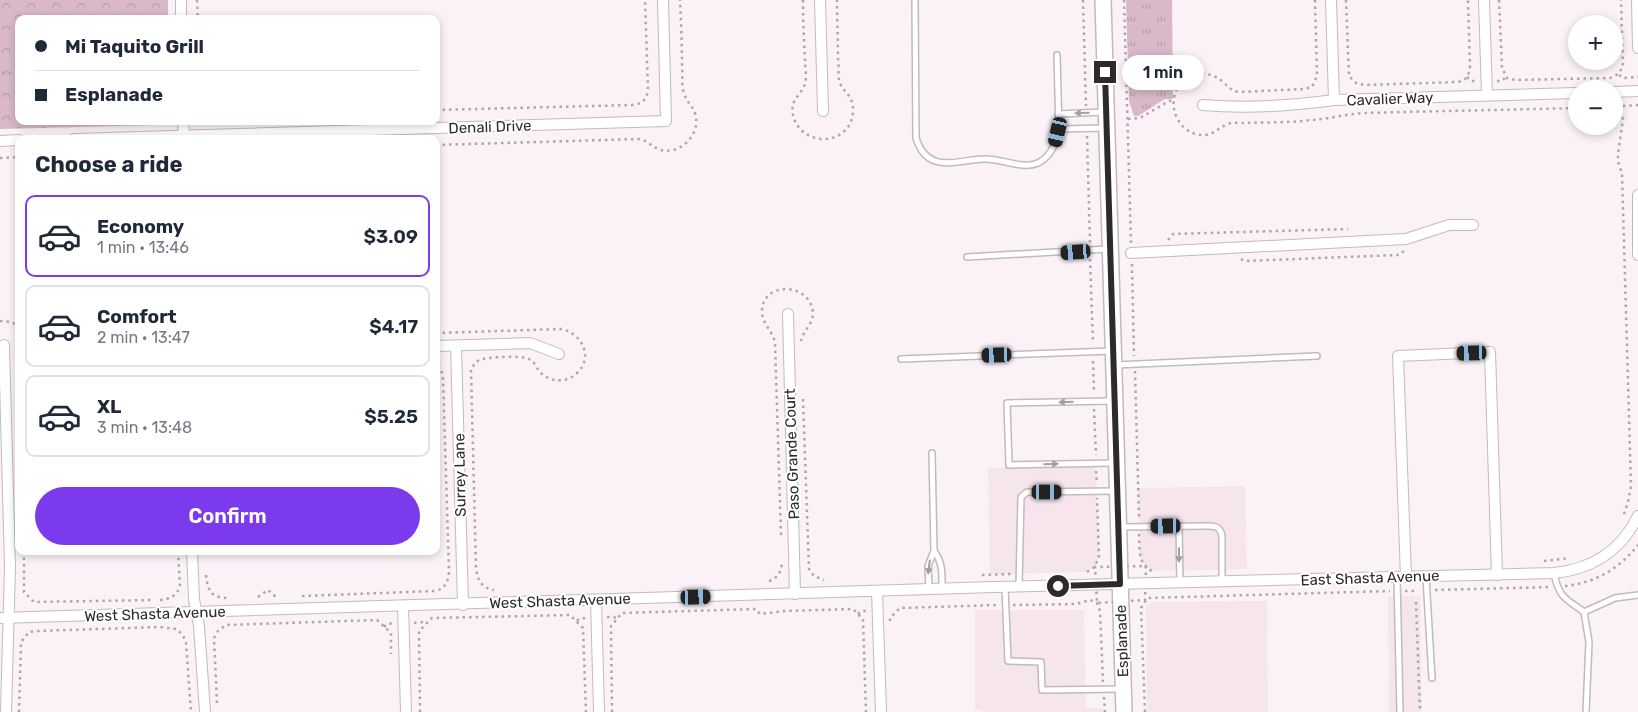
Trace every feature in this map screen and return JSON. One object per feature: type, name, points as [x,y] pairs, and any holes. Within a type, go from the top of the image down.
[{"type":"main road","name":"Esplanade","points":[[1103,0],[1124,712]]},
{"type":"street","points":[[180,0],[181,15]]},
{"type":"street","name":"Denali Drive","points":[[216,135],[666,121],[663,0]]},
{"type":"street","points":[[820,0],[823,111]]},
{"type":"street","points":[[1331,0],[1334,100]]},
{"type":"street","points":[[1484,0],[1487,95]]},
{"type":"street","points":[[1637,0],[1638,48]]},
{"type":"street","points":[[1623,92],[1638,91]]},
{"type":"street","name":"Cavalier Way","points":[[1204,105],[1234,108],[1303,105],[1334,100],[1568,93]]},
{"type":"street","points":[[0,141],[15,140]]},
{"type":"street","points":[[1638,195],[1638,255]]},
{"type":"street","points":[[1131,253],[1406,239],[1449,225],[1473,225]]},
{"type":"street","name":"Paso Grande Court","points":[[788,314],[795,594]]},
{"type":"street","points":[[440,346],[530,343],[559,354]]},
{"type":"street","points":[[4,345],[10,566],[4,618],[6,712]]},
{"type":"street","name":"Surrey Lane","points":[[456,346],[463,605]]},
{"type":"street","points":[[1402,577],[1398,356],[1490,352],[1497,575]]},
{"type":"street","name":"East Shasta Avenue","points":[[1120,584],[1497,575],[1554,573],[1578,570],[1589,566],[1614,549],[1638,516]]},
{"type":"street","points":[[192,555],[194,599],[199,626],[205,712]]},
{"type":"street","name":"West Shasta Avenue","points":[[4,618],[1120,584]]},
{"type":"street","points":[[878,591],[881,712]]},
{"type":"street","points":[[596,600],[599,712]]},
{"type":"street","points":[[403,606],[406,712]]},
{"type":"lane","points":[[915,0],[916,138],[918,147],[933,160],[942,163],[984,159],[1031,165],[1040,162],[1050,154],[1056,143],[1059,130],[1057,55]]},
{"type":"lane","points":[[1058,114],[1106,112]]},
{"type":"lane","points":[[1059,130],[1107,128]]},
{"type":"lane","points":[[967,257],[1111,249]]},
{"type":"lane","points":[[901,358],[1114,358],[1134,364],[1317,356]]},
{"type":"lane","points":[[1115,401],[1007,403],[1009,464],[1117,463]]},
{"type":"lane","points":[[929,589],[928,566],[934,551],[932,453]]},
{"type":"lane","points":[[1019,587],[1021,497],[1031,492],[1118,491]]},
{"type":"lane","points":[[1179,526],[1180,583]]},
{"type":"lane","points":[[1119,527],[1218,527],[1221,530],[1222,536],[1222,582]]},
{"type":"lane","points":[[934,551],[940,559],[942,566],[942,589]]},
{"type":"lane","points":[[1554,573],[1557,588],[1561,595],[1584,612],[1589,642],[1586,712]]},
{"type":"lane","points":[[1426,576],[1432,678]]},
{"type":"lane","points":[[1400,712],[1402,577]]},
{"type":"lane","points":[[1005,587],[1008,661],[1040,662],[1042,690],[1124,689]]},
{"type":"lane","points":[[1584,612],[1615,598],[1638,595]]},
{"type":"path","points":[[198,0],[198,15]]},
{"type":"path","points":[[440,110],[632,105],[641,103],[646,99],[648,89],[645,0]]},
{"type":"path","points":[[1124,0],[1139,526],[1141,560],[1148,569],[1157,571]]},
{"type":"path","points":[[1315,0],[1317,76],[1312,87],[1304,90],[1235,91],[1218,78],[1202,74],[1192,76],[1183,82],[1177,90],[1174,101],[1175,116],[1178,122],[1188,130],[1200,134],[1213,133],[1230,124],[1309,121],[1355,114],[1568,108]]},
{"type":"path","points":[[1346,0],[1349,76],[1356,83],[1364,85],[1458,82],[1465,79],[1469,73],[1470,66],[1468,0]]},
{"type":"path","points":[[1499,0],[1502,68],[1507,78],[1515,80],[1601,78],[1614,77],[1618,74],[1623,64],[1621,0]]},
{"type":"path","points":[[2,73],[15,73]]},
{"type":"path","points":[[1618,74],[1623,78],[1638,77]]},
{"type":"path","points":[[1128,119],[1140,118],[1169,101],[1174,101]]},
{"type":"path","points":[[1623,106],[1638,105]]},
{"type":"path","points":[[1620,521],[1628,502],[1631,486],[1622,173],[1618,162],[1621,135]]},
{"type":"path","points":[[0,158],[15,158]]},
{"type":"path","points":[[1173,234],[1354,229]]},
{"type":"path","points":[[1238,256],[1244,261],[1399,255],[1409,247]]},
{"type":"path","points":[[0,321],[15,324]]},
{"type":"path","points":[[301,596],[435,591],[442,588],[447,582],[449,572],[443,377],[440,368]]},
{"type":"path","points":[[24,555],[24,592],[30,600],[38,603],[161,600],[170,598],[176,594],[180,586],[178,555]]},
{"type":"path","points":[[1540,562],[1573,557]]},
{"type":"path","points":[[205,572],[208,589],[214,595],[221,598],[234,598]]},
{"type":"path","points":[[251,598],[259,597],[266,590],[275,597],[284,596]]},
{"type":"path","points":[[1416,602],[1420,712]]},
{"type":"path","points":[[1141,608],[1145,712]]},
{"type":"path","points":[[612,712],[611,626],[622,613],[756,609],[760,614],[784,611],[853,609],[863,619],[866,712]]},
{"type":"path","points":[[420,712],[419,630],[432,618],[570,615],[583,628],[586,712]]},
{"type":"path","points":[[217,703],[214,638],[217,632],[226,625],[377,620],[391,633],[392,661]]},
{"type":"path","points":[[20,712],[21,642],[28,632],[37,630],[160,627],[176,629],[184,638],[191,712]]},
{"type":"shaded area","points":[[1096,466],[1099,556],[1095,567],[1086,572],[990,574],[988,468]]},
{"type":"shaded area","points":[[1245,486],[1247,569],[1157,571],[1151,570],[1143,563],[1140,556],[1138,488]]},
{"type":"shaded area","points":[[1388,596],[1420,596],[1422,712],[1389,712]]},
{"type":"shaded area","points":[[1267,601],[1268,712],[1147,712],[1146,605],[1155,602]]},
{"type":"shaded area","points":[[975,610],[1084,610],[1086,708],[1105,709],[1105,712],[982,712],[982,710],[975,710]]},
{"type":"green space","points":[[0,0],[168,0],[168,15],[15,15],[15,125],[156,125],[0,129]]},
{"type":"green space","points":[[1126,0],[1172,0],[1173,99],[1165,99],[1138,116],[1134,116],[1129,101]]},
{"type":"route","points":[[1058,586],[1120,584],[1105,72]]}]
